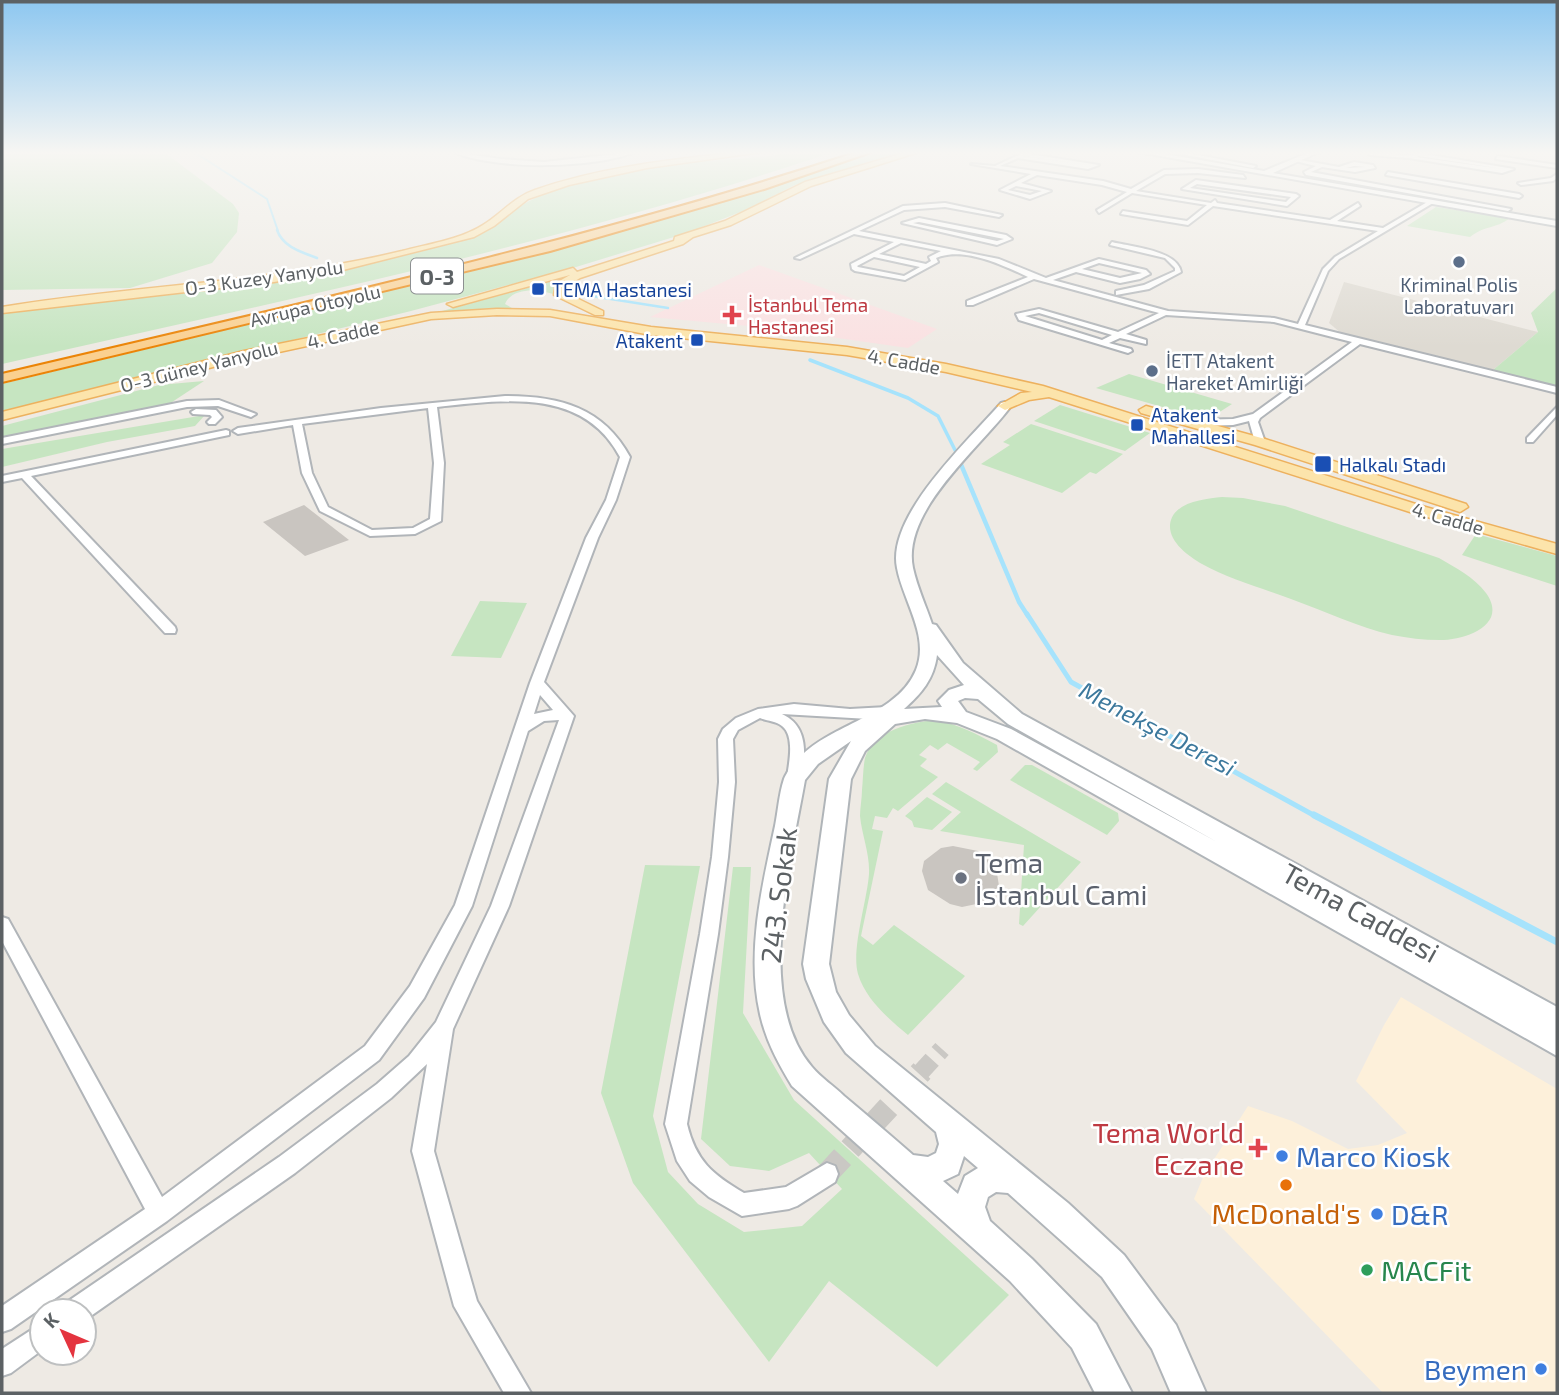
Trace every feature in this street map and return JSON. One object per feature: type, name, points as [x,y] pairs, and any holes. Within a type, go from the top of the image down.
[{"type":"highway","name":"Avrupa Otoyolu","points":[[2,369],[458,263],[632,217]]},
{"type":"highway","name":"Avrupa Otoyolu","points":[[2,378],[463,269],[655,217]]},
{"type":"main road","name":"O-3 Kuzey Yanyolu","points":[[2,310],[313,273],[433,246],[477,232],[500,217]]},
{"type":"main road","name":"O-3 Güney Yanyolu","points":[[2,416],[506,291],[695,234],[740,217]]},
{"type":"main road","points":[[695,234],[762,220]]},
{"type":"main road","name":"4. Cadde","points":[[695,234],[680,242],[576,276],[560,285],[558,293],[563,298],[597,313],[665,324],[816,340],[986,372],[1260,442],[1401,489],[1557,534]]},
{"type":"main road","points":[[29,294],[177,289]]},
{"type":"main road","points":[[550,313],[511,303],[523,295],[544,295],[597,313]]},
{"type":"main road","name":"4. Cadde","points":[[232,358],[431,316],[471,312],[550,313],[651,331],[847,351],[986,372],[1179,436],[1557,549]]},
{"type":"main road","points":[[986,372],[1008,392],[1005,406]]},
{"type":"main road","points":[[1005,406],[1016,390],[1016,383]]},
{"type":"main road","points":[[1005,406],[1026,396],[1065,397]]},
{"type":"main road","points":[[1179,436],[1196,424]]},
{"type":"main road","points":[[1244,456],[1260,442]]},
{"type":"street","points":[[798,258],[888,217]]},
{"type":"street","points":[[1150,217],[1188,223],[1194,219]]},
{"type":"street","points":[[1183,217],[1194,219]]},
{"type":"street","points":[[1299,217],[1385,230]]},
{"type":"street","points":[[1331,222],[1339,217]]},
{"type":"street","points":[[1301,326],[1325,270],[1337,258],[1404,217]]},
{"type":"street","points":[[1522,217],[1557,224]]},
{"type":"street","points":[[924,246],[950,234],[997,243],[1009,239],[919,220],[905,223],[950,234]]},
{"type":"street","points":[[854,232],[997,260],[1034,277],[1211,326]]},
{"type":"street","points":[[884,249],[936,261],[905,278],[855,269],[853,265],[873,255],[884,249],[900,241]]},
{"type":"street","points":[[1100,296],[1150,285],[1178,272],[1178,268],[1167,257],[1112,244]]},
{"type":"street","points":[[931,258],[948,250]]},
{"type":"street","points":[[873,255],[926,266]]},
{"type":"street","points":[[863,260],[916,272]]},
{"type":"street","points":[[1046,280],[1090,264],[1107,261],[1147,274],[1120,282],[1077,270]]},
{"type":"street","points":[[970,303],[1034,277]]},
{"type":"street","points":[[1136,279],[1150,285]]},
{"type":"street","points":[[1128,351],[1022,318],[1020,314],[1039,311],[1143,342]]},
{"type":"street","points":[[1102,343],[1164,313],[1274,320],[1557,390]]},
{"type":"street","points":[[1196,424],[1233,422],[1255,416],[1358,341]]},
{"type":"street","points":[[2,479],[238,431],[333,417],[506,398],[554,403],[596,420],[618,442],[625,457],[611,500],[593,538],[537,683],[463,906],[416,992],[372,1053],[159,1213],[2,1320]]},
{"type":"street","points":[[2,443],[108,418],[205,403],[232,406],[253,415],[257,421],[238,431]]},
{"type":"street","points":[[297,422],[307,473],[324,509],[370,533],[415,531],[435,521],[439,496],[438,427],[432,405]]},
{"type":"street","name":"243. Sokak","points":[[1005,406],[922,503],[907,531],[904,566],[930,643],[930,656],[923,676],[891,715],[825,745],[803,764],[795,778],[766,947],[769,993],[783,1046],[802,1077],[1021,1270],[1084,1336],[1114,1393]]},
{"type":"street","points":[[1530,440],[1557,410]]},
{"type":"street","points":[[2,443],[99,430],[200,411],[213,412],[216,416],[210,423],[209,430],[226,433]]},
{"type":"street","points":[[151,447],[231,414],[333,417]]},
{"type":"street","points":[[1255,416],[1253,422],[1260,442]]},
{"type":"street","points":[[99,430],[109,423],[108,418]]},
{"type":"street","points":[[24,474],[170,630]]},
{"type":"street","name":"Tema Caddesi","points":[[918,606],[937,644],[984,694],[1015,719],[1557,1021]]},
{"type":"street","name":"243. Sokak","points":[[937,644],[939,659],[935,672],[925,687],[857,747],[840,779],[816,964],[822,995],[838,1025],[865,1055],[1015,1179],[1113,1266],[1164,1337],[1189,1393]]},
{"type":"street","points":[[537,683],[568,716]]},
{"type":"street","points":[[958,715],[948,701],[952,696],[959,692],[984,694]]},
{"type":"street","points":[[827,1174],[789,1198],[742,1205],[700,1179],[680,1143],[676,1124],[721,853],[727,774],[722,751],[724,738],[731,728],[750,716],[778,710],[864,716],[937,711],[958,715],[1026,745],[1557,1043]]},
{"type":"street","points":[[523,728],[534,718],[544,715],[568,716]]},
{"type":"street","points":[[96,1297],[287,1166],[416,1063],[443,1028],[500,906],[568,716]]},
{"type":"street","points":[[750,716],[778,718],[794,730],[797,739],[795,778]]},
{"type":"street","points":[[2,924],[159,1213]]},
{"type":"street","points":[[443,1028],[423,1152],[466,1307],[518,1393]]},
{"type":"street","points":[[909,1170],[930,1172],[947,1163],[954,1144],[948,1123]]},
{"type":"street","points":[[976,1229],[970,1207],[976,1187],[993,1176],[1015,1179]]},
{"type":"street","points":[[2,1364],[28,1345]]},
{"type":"shaded area","points":[[759,265],[937,329],[908,348],[760,327],[650,317]]},
{"type":"shaded area","points":[[1344,282],[1538,332],[1493,370],[1341,333],[1329,323]]},
{"type":"shaded area","points":[[1401,997],[1557,1089],[1557,1393],[1383,1393],[1194,1199],[1204,1175],[1248,1106],[1292,1121],[1348,1149],[1378,1145],[1407,1133],[1356,1081]]},
{"type":"green space","points":[[2,217],[239,217],[237,232],[212,263],[130,288],[2,290]]},
{"type":"green space","points":[[506,217],[620,217],[420,269],[2,364],[2,313],[334,271],[476,236]]},
{"type":"green space","points":[[671,217],[727,217],[687,233],[576,267],[411,311],[2,411],[2,384],[489,266]]},
{"type":"green space","points":[[1421,217],[1510,218],[1470,237],[1407,226]]},
{"type":"green space","points":[[560,279],[554,285],[553,294],[534,290],[520,292],[508,298],[505,304],[512,308],[431,314]]},
{"type":"green space","points":[[1557,288],[1557,386],[1493,370],[1538,332],[1531,313]]},
{"type":"green space","points":[[1129,374],[1232,404],[1215,415],[1187,414],[1096,388]]},
{"type":"green space","points":[[204,381],[166,406],[2,437],[2,426],[159,385]]},
{"type":"green space","points":[[1060,405],[1150,433],[1125,451],[1034,421]]},
{"type":"green space","points":[[205,415],[195,426],[107,442],[2,467],[2,449]]},
{"type":"green space","points":[[1031,424],[1123,454],[1096,474],[1090,472],[1062,493],[981,464],[1010,445],[1003,442]]},
{"type":"green space","points":[[1222,497],[1285,506],[1439,558],[1481,587],[1492,604],[1492,614],[1481,628],[1461,637],[1440,640],[1404,637],[1367,628],[1223,574],[1185,553],[1176,543],[1170,525],[1176,511],[1190,503]]},
{"type":"green space","points":[[1476,534],[1557,556],[1557,586],[1462,555]]},
{"type":"green space","points":[[480,601],[527,603],[501,658],[451,656]]},
{"type":"green space","points":[[937,720],[990,741],[997,745],[998,752],[977,771],[973,769],[980,762],[947,743],[938,750],[930,745],[919,755],[927,759],[920,766],[938,777],[898,811],[893,808],[887,818],[875,816],[872,829],[883,831],[861,936],[873,945],[894,925],[965,976],[908,1035],[872,1001],[858,974],[856,964],[869,874],[860,816],[863,770],[870,748],[885,734],[916,723]]},
{"type":"green space","points":[[1025,765],[1032,765],[1118,813],[1119,821],[1107,835],[1010,780]]},
{"type":"green space","points":[[946,782],[1081,862],[1023,926],[1019,924],[1024,845],[940,831],[961,812],[932,794]]},
{"type":"green space","points":[[927,797],[952,812],[932,830],[914,827],[912,821],[905,816]]},
{"type":"green space","points":[[645,865],[700,866],[653,1116],[668,1172],[698,1204],[744,1232],[802,1226],[842,1189],[809,1153],[769,1171],[730,1166],[701,1139],[733,867],[751,867],[743,1013],[794,1100],[1009,1295],[937,1367],[829,1281],[769,1362],[633,1183],[601,1093]]},
{"type":"building","points":[[304,505],[349,540],[305,556],[263,522]]},
{"type":"building","name":"Tema İstanbul Cami","points":[[953,846],[978,851],[996,867],[999,886],[995,895],[986,902],[962,907],[950,904],[928,890],[922,871],[924,861],[941,848]]},
{"type":"waterway","name":"Menekşe Deresi","points":[[273,217],[278,231]]},
{"type":"waterway","name":"Menekşe Deresi","points":[[277,230],[288,245],[317,258]]},
{"type":"waterway","name":"Menekşe Deresi","points":[[579,294],[668,308]]},
{"type":"waterway","name":"Menekşe Deresi","points":[[810,360],[908,398],[938,416],[958,456]]},
{"type":"waterway","name":"Menekşe Deresi","points":[[957,455],[1019,602],[1028,616]]},
{"type":"waterway","name":"Menekşe Deresi","points":[[1027,614],[1071,682],[1317,817]]},
{"type":"waterway","name":"Menekşe Deresi","points":[[1314,815],[1557,942]]},
{"type":"tunnel","points":[[920,1073],[942,1049]]},
{"type":"tunnel","points":[[827,1174],[922,1071]]},
{"type":"place","name":"Kriminal Polis Laboratuvarı","points":[[1459,262]]},
{"type":"place","name":"TEMA Hastanesi","points":[[538,289]]},
{"type":"place","name":"İstanbul Tema Hastanesi","points":[[732,315]]},
{"type":"place","name":"Atakent","points":[[697,340]]},
{"type":"place","name":"İETT Atakent Hareket Amirliği","points":[[1152,371]]},
{"type":"place","name":"Atakent Mahallesi","points":[[1137,425]]},
{"type":"place","name":"Halkalı Stadı","points":[[1323,464]]},
{"type":"place","name":"Tema İstanbul Cami","points":[[961,878]]},
{"type":"place","name":"Tema World Eczane","points":[[1258,1148]]},
{"type":"place","name":"Marco Kiosk","points":[[1282,1156]]},
{"type":"place","name":"McDonald's","points":[[1286,1185]]},
{"type":"place","name":"D&R","points":[[1377,1214]]},
{"type":"place","name":"MACFit","points":[[1367,1270]]},
{"type":"place","name":"Beymen","points":[[1541,1369]]}]
